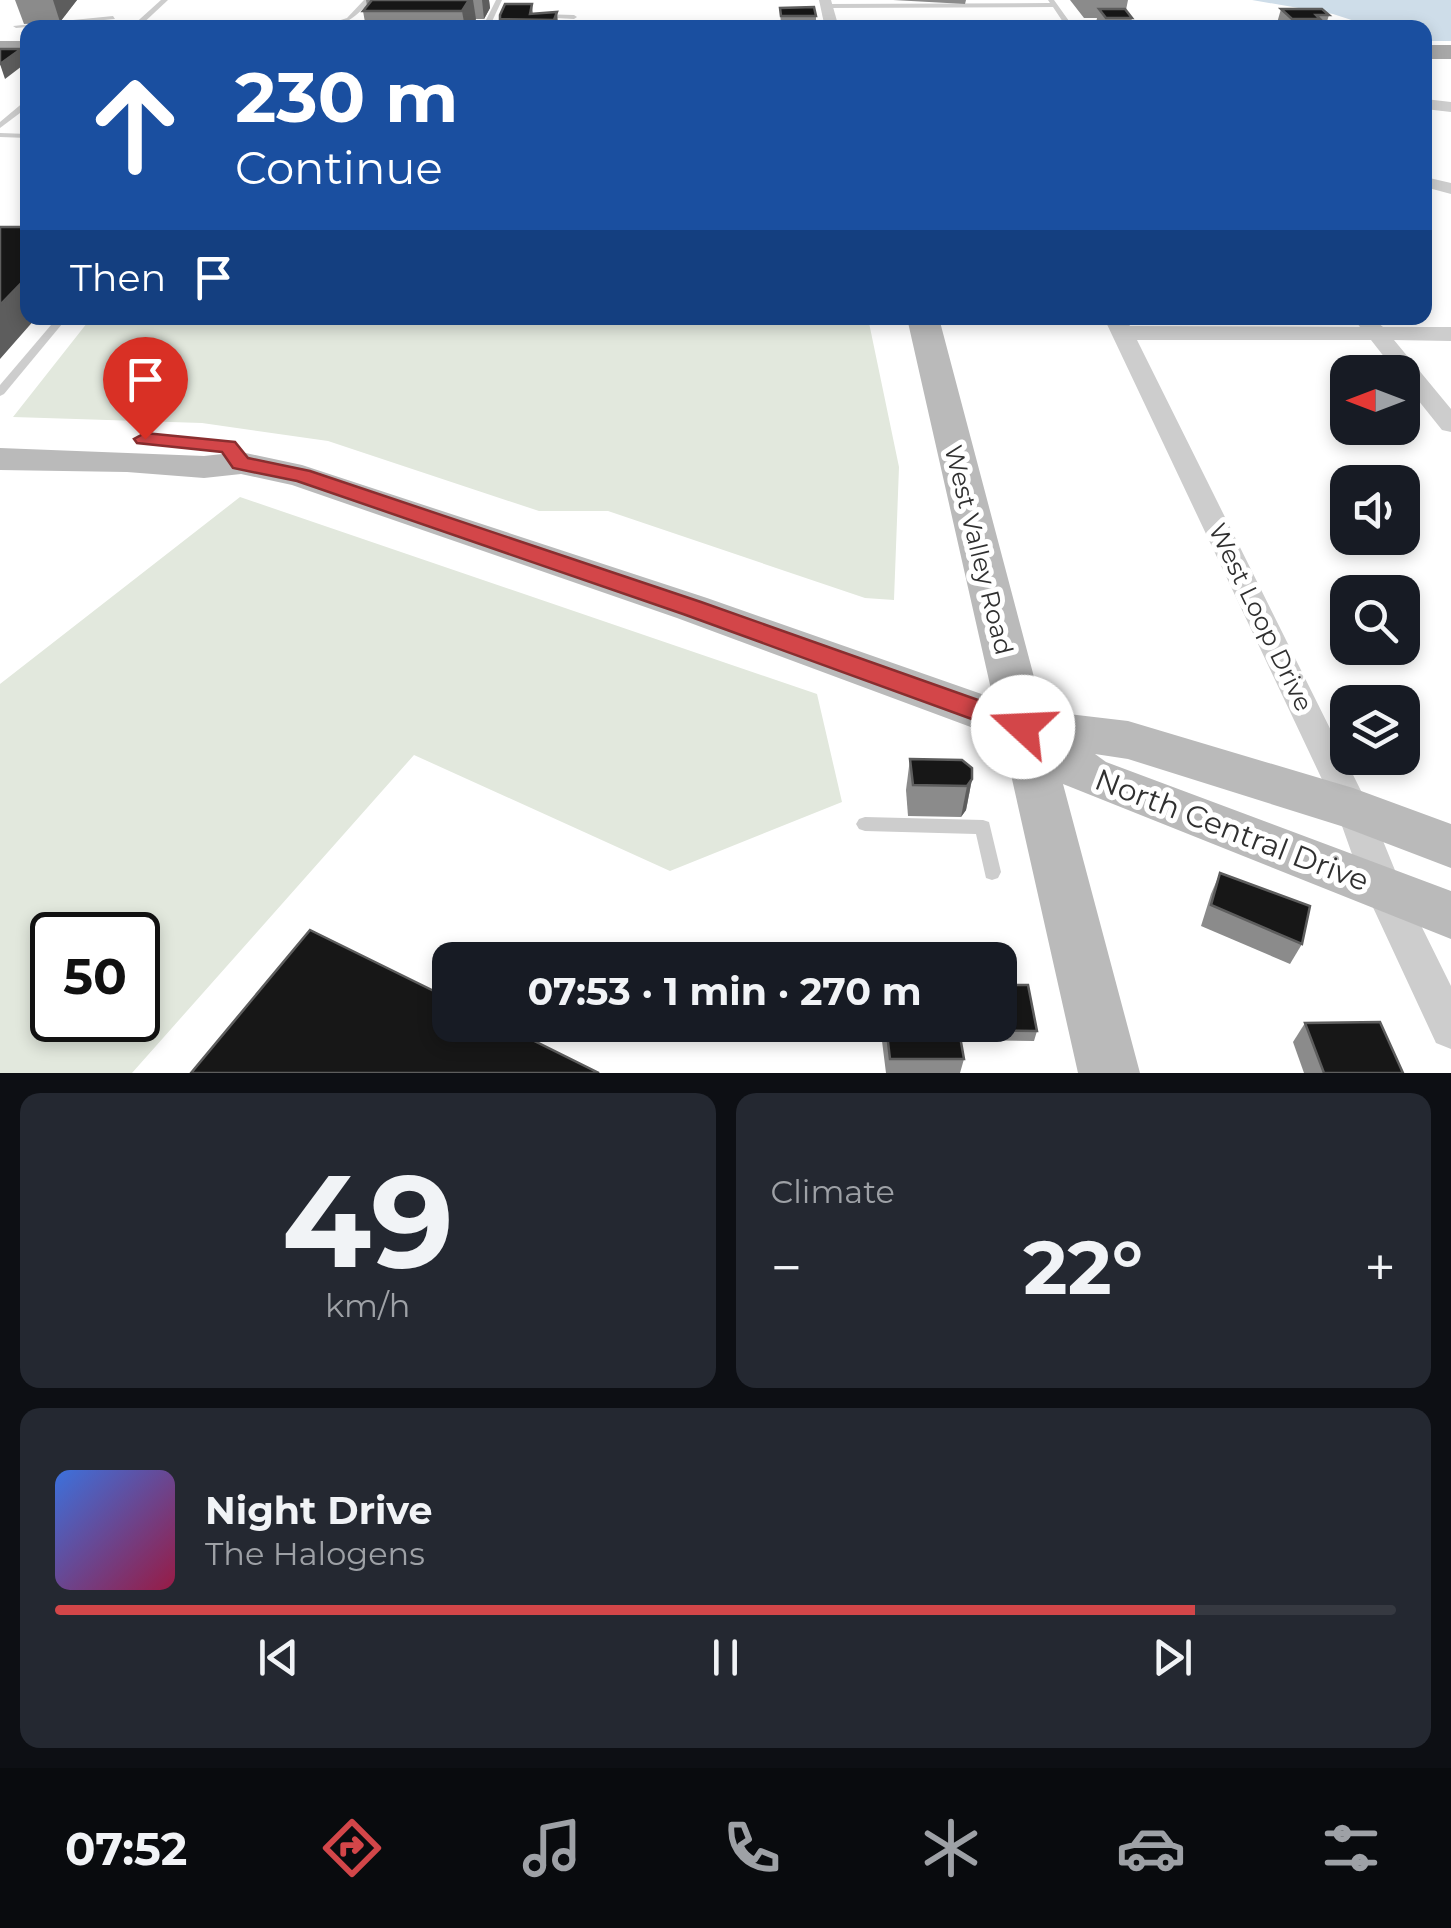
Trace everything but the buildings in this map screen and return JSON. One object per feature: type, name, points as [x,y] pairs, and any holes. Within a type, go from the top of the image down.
[{"type":"main road","name":"West Valley Road","points":[[925,325],[1109,1073]]},
{"type":"main road","points":[[0,438],[145,439],[228,446],[240,463]]},
{"type":"main road","name":"North Central Drive","points":[[0,459],[204,467],[240,463],[302,476],[692,608],[1023,727],[1128,740],[1354,808],[1451,846]]},
{"type":"main road","name":"North Central Drive","points":[[1023,727],[1088,776],[1451,915]]},
{"type":"street","name":"West Loop Drive","points":[[1120,325],[1354,808],[1383,888],[1451,1028]]},
{"type":"street","points":[[1371,325],[1451,426]]},
{"type":"street","points":[[1378,325],[1451,334]]},
{"type":"lane","points":[[142,20],[165,0]]},
{"type":"lane","points":[[346,20],[368,0]]},
{"type":"lane","points":[[826,3],[1053,3]]},
{"type":"lane","points":[[530,16],[574,16]]},
{"type":"lane","points":[[89,20],[113,18]]},
{"type":"lane","points":[[16,26],[20,26]]},
{"type":"lane","points":[[0,126],[20,110]]},
{"type":"lane","points":[[2,386],[56,325]]},
{"type":"lane","points":[[865,824],[983,828],[992,872]]},
{"type":"shaded area","points":[[85,325],[869,325],[899,467],[894,600],[865,598],[608,511],[539,511],[328,441],[202,423],[13,417]]},
{"type":"shaded area","points":[[240,497],[817,694],[842,802],[670,871],[414,755],[160,1041],[160,912],[30,912],[30,1042],[159,1042],[132,1073],[0,1073],[0,684]]},
{"type":"water","points":[[1252,0],[1451,0],[1451,41],[1432,41],[1432,20],[1351,20]]},
{"type":"route","points":[[145,439],[228,446],[240,463],[302,476],[692,608],[1023,727]]}]
